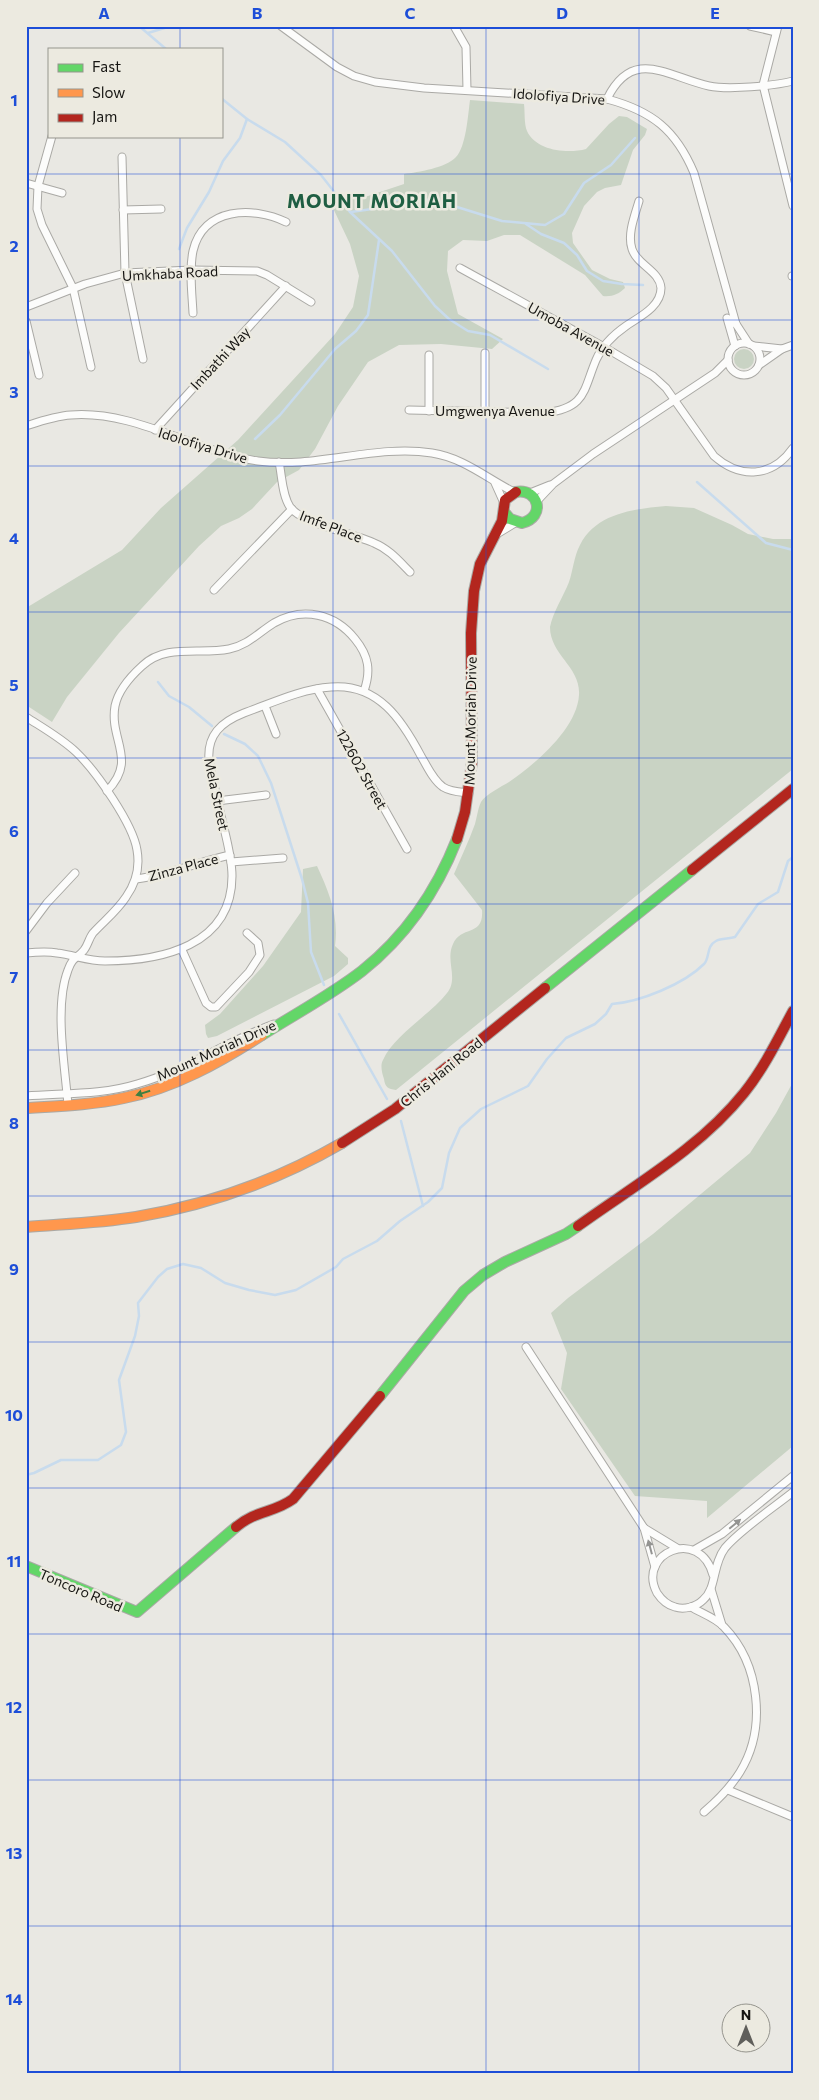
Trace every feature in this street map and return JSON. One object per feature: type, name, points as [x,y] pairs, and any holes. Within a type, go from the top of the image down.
[{"type":"street","name":"Idolofiya Drive","points":[[281,26],[337,67],[354,76],[375,82],[396,86],[607,99],[627,104],[645,113],[674,136],[686,153],[694,173],[736,324],[751,345]]},
{"type":"street","points":[[454,26],[463,38],[466,47],[468,60],[467,90]]},
{"type":"street","points":[[750,26],[777,29],[763,85],[793,206]]},
{"type":"street","points":[[607,99],[622,77],[637,69],[658,68],[709,86],[724,88],[793,82]]},
{"type":"street","points":[[51,138],[38,186],[39,216],[73,288],[91,367]]},
{"type":"street","points":[[122,157],[125,273],[143,359]]},
{"type":"street","points":[[26,183],[62,193]]},
{"type":"street","points":[[604,346],[617,333],[651,308],[660,296],[660,288],[656,276],[635,256],[632,250],[631,232],[639,201]]},
{"type":"street","points":[[123,210],[161,209]]},
{"type":"street","points":[[193,313],[193,252],[196,242],[208,224],[220,217],[231,214],[260,212],[286,222]]},
{"type":"street","name":"Umoba Avenue","points":[[460,268],[604,346],[653,376],[661,382],[675,400],[714,456],[733,470],[746,473],[759,472],[770,468],[781,462],[793,448]]},
{"type":"street","name":"Umkhaba Road","points":[[26,307],[73,288],[125,273],[192,270],[257,271],[311,302]]},
{"type":"street","name":"Imbathi Way","points":[[154,430],[286,286]]},
{"type":"street","points":[[735,346],[727,318],[736,324]]},
{"type":"street","points":[[26,321],[38,375]]},
{"type":"street","name":"Mount Moriah Drive","points":[[497,534],[515,523],[526,523],[530,520],[536,512],[533,498],[593,454],[715,373],[728,360],[728,354],[735,346],[741,343],[782,349]]},
{"type":"street","points":[[751,345],[759,354],[759,365]]},
{"type":"street","name":"Mount Moriah Drive","points":[[715,373],[731,369],[735,373],[746,375],[756,370],[759,365],[782,349],[793,345]]},
{"type":"street","name":"Umgwenya Avenue","points":[[409,410],[545,412],[565,409],[579,400],[584,393],[604,346]]},
{"type":"street","points":[[485,353],[485,412]]},
{"type":"street","points":[[429,355],[429,411]]},
{"type":"street","points":[[728,360],[731,369]]},
{"type":"street","name":"Idolofiya Drive","points":[[26,426],[45,419],[71,415],[98,416],[154,430],[236,456],[279,462],[392,452],[433,453],[467,464],[514,492]]},
{"type":"street","name":"Imfe Place","points":[[279,462],[285,496],[292,509],[314,521],[374,543],[392,554],[410,572]]},
{"type":"street","points":[[495,482],[507,517],[515,523]]},
{"type":"street","points":[[514,492],[525,491],[533,498]]},
{"type":"street","name":"Mount Moriah Drive","points":[[26,1108],[116,1100],[136,1096],[178,1081],[241,1050],[363,970],[386,950],[419,911],[446,866],[456,840],[469,793],[472,748],[472,617],[474,589],[480,564],[497,534],[509,495],[514,492]]},
{"type":"street","points":[[214,590],[292,509]]},
{"type":"street","points":[[107,791],[116,782],[122,768],[114,716],[118,697],[139,669],[160,654],[229,649],[244,645],[274,624],[290,616],[319,615],[343,627],[358,642],[365,653],[369,663],[369,672],[364,691]]},
{"type":"street","name":"Mela Street","points":[[26,953],[57,953],[73,958],[109,961],[163,954],[182,950],[201,939],[218,922],[223,914],[231,891],[230,858],[209,760],[209,746],[212,736],[220,726],[231,718],[317,689],[344,687],[364,691],[388,707],[399,718],[427,767],[441,786],[458,792],[469,793]]},
{"type":"street","name":"122602 Street","points":[[317,689],[407,849]]},
{"type":"street","points":[[265,706],[276,734]]},
{"type":"street","points":[[26,717],[75,752],[89,766],[107,791],[134,837],[138,863],[136,879],[125,898],[91,935],[85,950],[73,958],[64,982],[62,998],[63,1045],[68,1105]]},
{"type":"street","name":"Chris Hani Road","points":[[26,1226],[135,1217],[176,1208],[235,1192],[279,1175],[352,1138],[384,1117],[426,1084],[793,789]]},
{"type":"street","points":[[217,801],[266,795]]},
{"type":"street","name":"Zinza Place","points":[[136,879],[172,873],[212,858],[283,858]]},
{"type":"street","points":[[26,930],[75,874]]},
{"type":"street","points":[[182,950],[206,1003],[208,1006],[216,1007],[249,972],[260,955],[258,943],[247,933]]},
{"type":"street","name":"Toncoro Road","points":[[26,1566],[137,1612],[247,1517],[258,1511],[285,1506],[293,1499],[412,1358],[464,1291],[483,1275],[505,1262],[566,1234],[683,1152],[722,1117],[745,1092],[763,1066],[793,1010]]},
{"type":"street","name":"Mount Moriah Drive","points":[[26,1096],[94,1092],[137,1085],[198,1061],[265,1027],[288,1019]]},
{"type":"street","points":[[526,1347],[644,1528],[655,1567]]},
{"type":"street","points":[[694,1550],[722,1534],[793,1476]]},
{"type":"street","points":[[677,1548],[660,1558],[655,1567],[654,1587],[666,1603],[675,1607],[691,1607],[703,1601],[711,1589],[720,1557],[726,1548],[793,1492]]},
{"type":"street","points":[[644,1528],[677,1548],[694,1550],[705,1557],[711,1565],[714,1575]]},
{"type":"street","points":[[704,1812],[728,1790],[741,1771],[751,1749],[756,1726],[756,1706],[750,1668],[740,1648],[722,1625],[711,1589]]},
{"type":"street","points":[[691,1607],[722,1625]]},
{"type":"street","points":[[728,1790],[793,1817]]},
{"type":"green space","points":[[470,100],[524,104],[527,131],[531,138],[545,147],[562,151],[586,149],[619,116],[627,117],[647,129],[645,135],[633,150],[621,185],[605,188],[597,192],[584,206],[572,233],[573,243],[592,270],[610,279],[623,282],[625,288],[615,295],[603,296],[585,275],[520,235],[504,235],[487,241],[463,240],[448,251],[447,271],[458,314],[503,339],[492,349],[441,344],[399,345],[368,362],[338,406],[315,449],[299,470],[277,482],[252,509],[239,518],[221,526],[199,546],[119,633],[67,697],[52,722],[26,705],[26,608],[122,550],[161,508],[238,440],[335,334],[353,307],[359,276],[350,244],[332,206],[351,196],[365,197],[404,184],[404,174],[432,169],[451,161],[456,157],[462,146]]},
{"type":"green space","points":[[744,349],[751,352],[754,359],[751,366],[744,369],[737,366],[734,359],[737,352]]},
{"type":"green space","points":[[666,506],[694,508],[748,534],[773,539],[793,539],[793,769],[396,1090],[389,1088],[385,1084],[382,1072],[383,1060],[395,1042],[447,993],[452,981],[450,957],[453,944],[461,934],[476,928],[482,918],[482,910],[454,874],[473,830],[481,802],[486,796],[509,782],[542,756],[563,733],[576,708],[579,695],[578,685],[571,669],[555,646],[551,637],[550,627],[569,582],[578,549],[587,534],[606,519],[629,511]]},
{"type":"green space","points":[[317,866],[332,904],[336,924],[335,946],[348,958],[348,964],[334,976],[217,1036],[208,1038],[205,1025],[220,1014],[263,966],[301,912],[303,869]]},
{"type":"green space","points":[[793,1082],[793,1446],[707,1518],[707,1501],[635,1496],[561,1389],[567,1353],[551,1313],[653,1234],[750,1153],[776,1113]]},
{"type":"waterway","points":[[139,26],[165,48]]},
{"type":"waterway","points":[[148,33],[171,26]]},
{"type":"waterway","points":[[222,99],[247,119],[285,142],[321,175],[350,212],[392,251],[435,306],[449,319],[468,331],[490,335],[548,369]]},
{"type":"waterway","points":[[179,249],[187,228],[209,192],[223,161],[240,138],[247,119]]},
{"type":"waterway","points":[[351,212],[379,208],[407,195],[457,207],[502,221],[545,225],[564,214],[584,183],[611,165],[635,138]]},
{"type":"waterway","points":[[526,224],[541,234],[564,243],[577,255],[587,271],[603,281],[643,285]]},
{"type":"waterway","points":[[255,439],[280,415],[335,349],[356,331],[368,315],[379,240]]},
{"type":"waterway","points":[[697,482],[766,543],[793,550]]},
{"type":"waterway","points":[[158,682],[169,696],[189,707],[212,726]]},
{"type":"waterway","points":[[224,734],[245,744],[258,756],[271,783],[302,879],[308,903],[311,952],[324,985]]},
{"type":"waterway","points":[[26,1475],[61,1460],[98,1460],[121,1445],[126,1432],[119,1380],[135,1336],[139,1316],[138,1303],[158,1277],[167,1269],[183,1264],[201,1268],[225,1283],[275,1295],[296,1290],[336,1267],[343,1259],[377,1241],[400,1221],[428,1202],[442,1188],[449,1153],[460,1128],[481,1109],[528,1086],[547,1059],[566,1038],[595,1024],[606,1014],[612,1004],[635,1000],[661,991],[685,978],[704,964],[713,943],[720,939],[735,937],[758,904],[778,892],[788,861],[793,857]]},
{"type":"waterway","points":[[339,1014],[387,1099]]},
{"type":"waterway","points":[[401,1121],[423,1206]]},
{"type":"traffic: fast","points":[[505,513],[510,519],[522,523],[530,520],[537,510],[537,504],[530,494],[516,492]]},
{"type":"traffic: fast","points":[[262,1035],[350,980],[393,943],[430,894],[457,839]]},
{"type":"traffic: fast","points":[[545,988],[692,870]]},
{"type":"traffic: fast","points":[[380,1396],[464,1291],[483,1275],[505,1262],[566,1234],[578,1226]]},
{"type":"traffic: fast","points":[[26,1566],[137,1612],[236,1527]]},
{"type":"traffic: slow","points":[[26,1108],[75,1105],[143,1094],[196,1073],[262,1035]]},
{"type":"traffic: slow","points":[[26,1227],[122,1219],[190,1206],[268,1180],[342,1143]]},
{"type":"traffic: jam","points":[[457,839],[465,812],[472,762],[471,633],[474,591],[480,564],[502,521],[505,500],[516,492]]},
{"type":"traffic: jam","points":[[692,870],[793,789]]},
{"type":"traffic: jam","points":[[342,1143],[395,1109],[545,988]]},
{"type":"traffic: jam","points":[[578,1226],[666,1165],[727,1113],[758,1074],[793,1011]]},
{"type":"traffic: jam","points":[[236,1527],[251,1517],[279,1507],[293,1499],[380,1396]]},
{"type":"district","name":"MOUNT MORIAH","points":[[372,200]]}]
